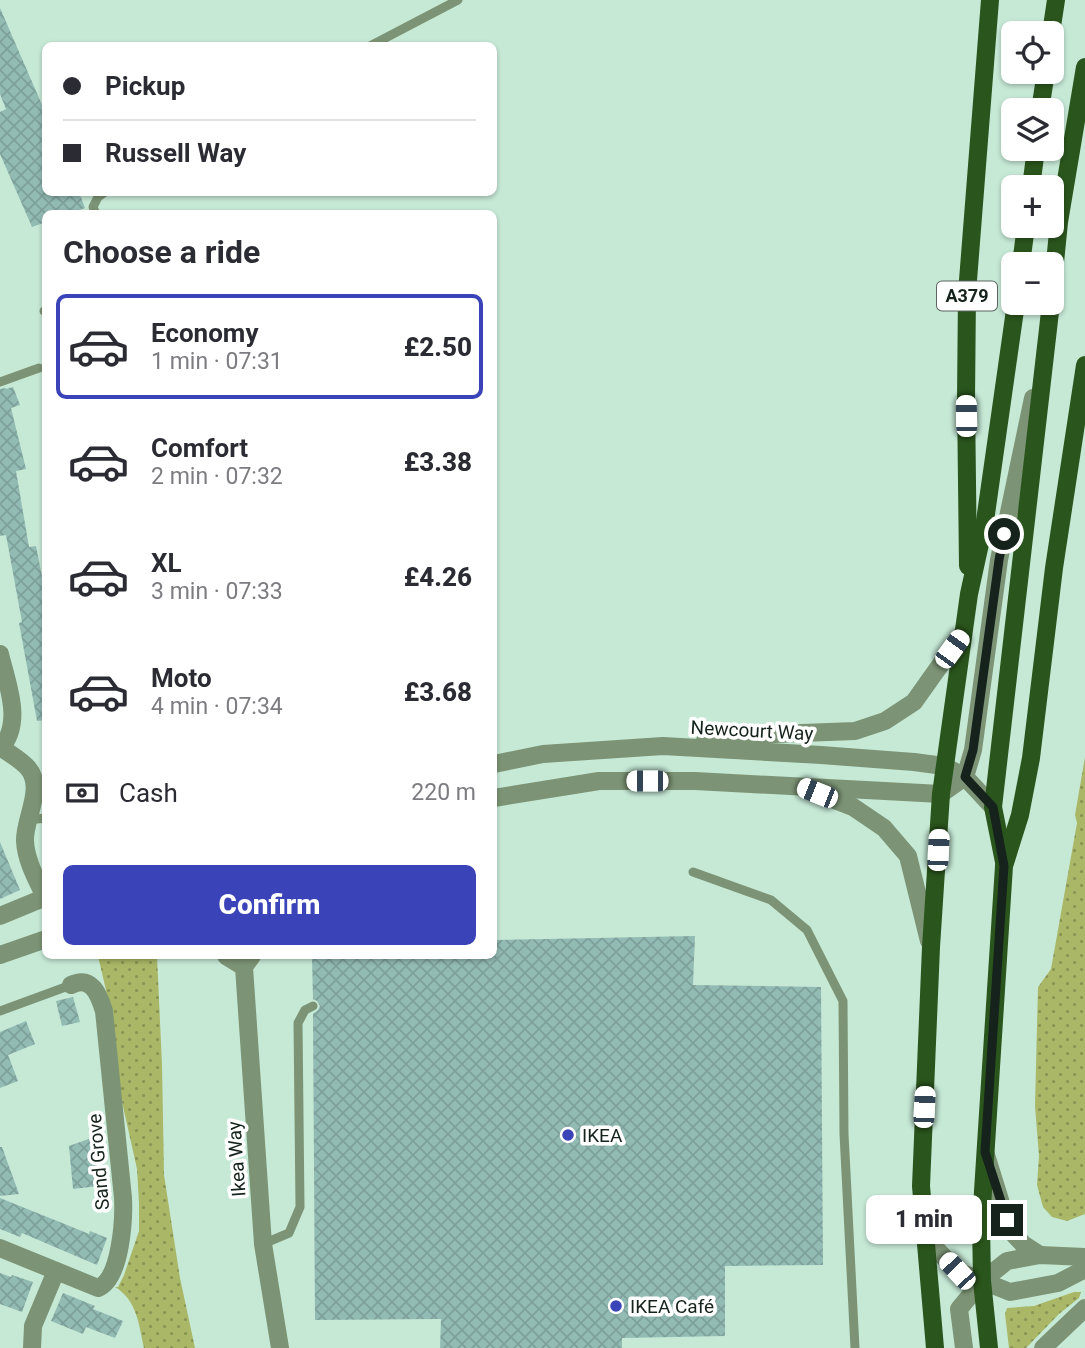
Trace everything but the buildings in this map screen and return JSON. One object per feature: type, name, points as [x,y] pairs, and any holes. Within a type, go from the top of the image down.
[{"type":"main road","name":"A379","points":[[969,594],[967,293],[989,0]]},
{"type":"main road","points":[[1053,21],[1056,0]]},
{"type":"main road","points":[[1056,252],[1085,67]]},
{"type":"main road","name":"A379","points":[[935,1348],[921,1186],[931,947],[941,794],[963,633],[985,520],[1014,315]]},
{"type":"main road","points":[[1004,866],[993,807],[1050,315]]},
{"type":"main road","points":[[989,1348],[982,1281],[981,1222],[1004,866],[1020,815],[1031,758],[1054,568],[1085,365]]},
{"type":"street","points":[[497,798],[599,781],[695,781],[941,794],[965,777],[973,750],[999,560],[1048,327]]},
{"type":"street","points":[[663,746],[747,735],[855,731],[885,721],[914,702],[963,633]]},
{"type":"street","points":[[0,654],[13,712],[12,726],[1,749],[25,765],[33,775],[33,801],[37,819],[25,828],[26,853],[42,890]]},
{"type":"street","name":"Newcourt Way","points":[[497,763],[543,754],[663,746],[914,762],[944,766],[965,777],[993,807]]},
{"type":"street","points":[[799,786],[853,807],[884,828],[908,856],[931,947]]},
{"type":"street","points":[[0,916],[42,898]]},
{"type":"street","points":[[0,955],[42,940]]},
{"type":"street","name":"Ikea Way","points":[[248,961],[263,1244],[280,1348]]},
{"type":"street","name":"Sand Grove","points":[[0,1248],[99,1288],[109,1281],[116,1262],[124,1218],[104,1011],[100,996],[93,987],[79,982],[71,985]]},
{"type":"street","points":[[985,1152],[1009,1229],[1023,1244],[1040,1255]]},
{"type":"street","points":[[925,1237],[957,1271],[1010,1292],[1058,1283],[1085,1269]]},
{"type":"street","points":[[964,1348],[959,1309],[982,1281],[1007,1261],[1040,1255],[1085,1257]]},
{"type":"street","points":[[32,1348],[33,1326],[56,1271]]},
{"type":"street","points":[[1043,1348],[1085,1308]]},
{"type":"lane","points":[[378,42],[458,0]]},
{"type":"lane","points":[[0,382],[39,368]]},
{"type":"lane","points":[[694,872],[771,900],[807,930],[843,1001],[844,1134],[855,1348]]},
{"type":"lane","points":[[0,1012],[71,985]]},
{"type":"lane","points":[[263,1244],[289,1233],[300,1207],[298,1023],[305,1010],[313,1006]]},
{"type":"green space","points":[[1085,757],[1085,1214],[1067,1221],[1052,1217],[1043,1207],[1037,1185],[1039,1156],[1035,1106],[1038,987],[1051,969],[1077,823],[1075,815]]},
{"type":"green space","points":[[99,959],[157,959],[164,1175],[180,1278],[195,1348],[144,1348],[133,1306],[115,1287],[118,1287],[124,1275],[139,1231],[139,1203],[137,1169],[120,1093],[113,1020]]},
{"type":"green space","points":[[1081,1292],[1079,1298],[1026,1348],[1009,1348],[1005,1314],[1007,1308],[1034,1306]]},
{"type":"place","name":"IKEA","points":[[568,1135]]},
{"type":"place","name":"IKEA Café","points":[[616,1306]]},
{"type":"route","points":[[1004,534],[973,750],[965,777],[993,807],[1004,866],[985,1152],[1007,1220]]}]
